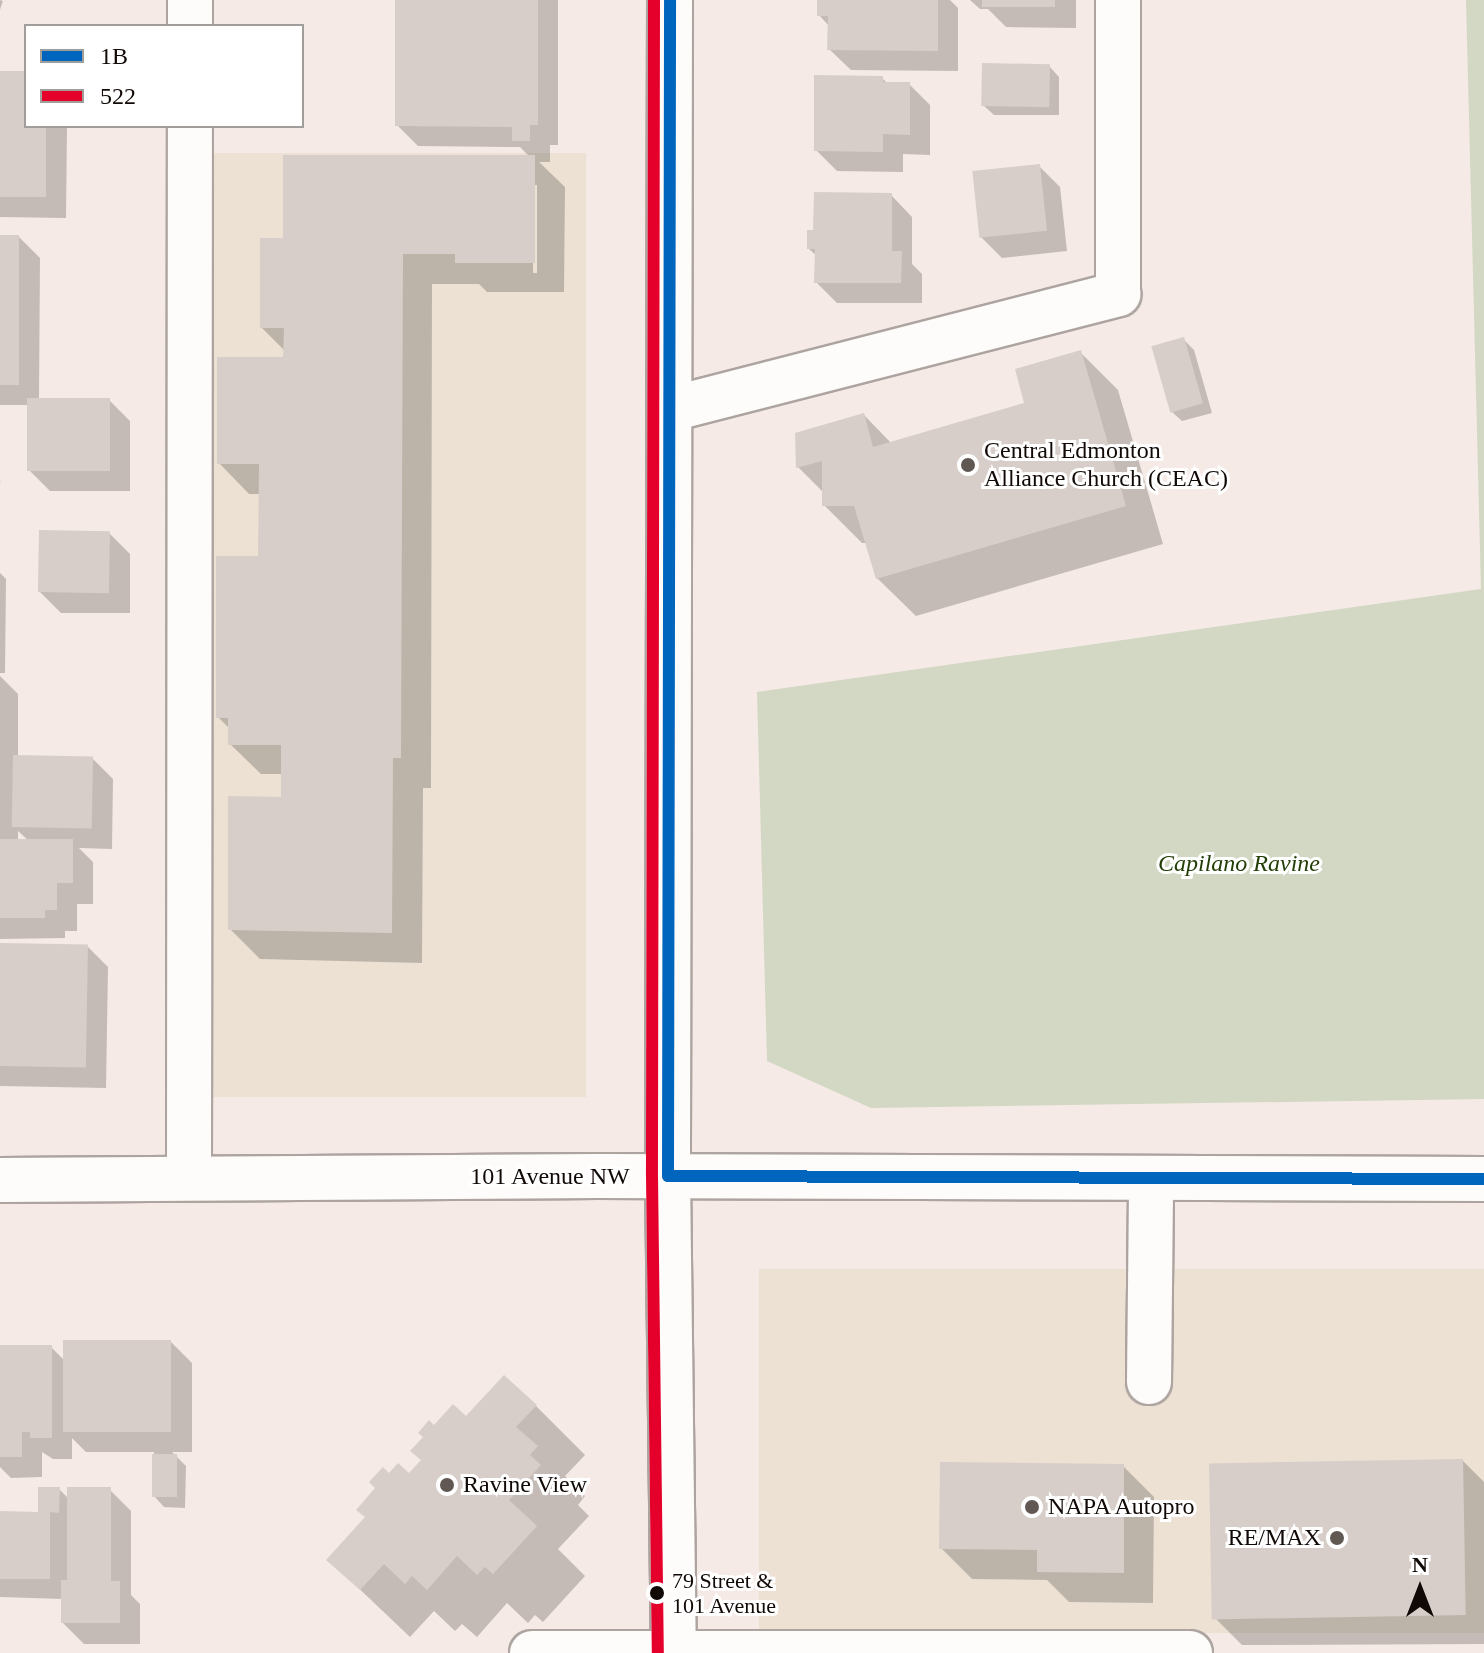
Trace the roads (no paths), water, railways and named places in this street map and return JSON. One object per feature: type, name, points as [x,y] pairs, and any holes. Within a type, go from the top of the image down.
[{"type":"street","points":[[190,0],[190,24]]},
{"type":"street","points":[[670,0],[668,1176],[674,1652]]},
{"type":"street","points":[[671,409],[1118,294],[1118,0]]},
{"type":"street","points":[[189,1178],[190,128]]},
{"type":"street","name":"101 Avenue NW","points":[[0,1180],[668,1176],[1484,1179]]},
{"type":"street","points":[[1149,1382],[1151,1180]]},
{"type":"street","points":[[532,1653],[1190,1653]]},
{"type":"place","name":"Central Edmonton Alliance Church (CEAC)","points":[[968,465]]},
{"type":"place","name":"Ravine View","points":[[447,1485]]},
{"type":"place","name":"NAPA Autopro","points":[[1032,1507]]},
{"type":"place","name":"RE/MAX","points":[[1337,1538]]},
{"type":"place","name":"79 Street & 101 Avenue","points":[[657,1593]]},
{"type":"park label","name":"Capilano Ravine","points":[[1239,864]]}]
